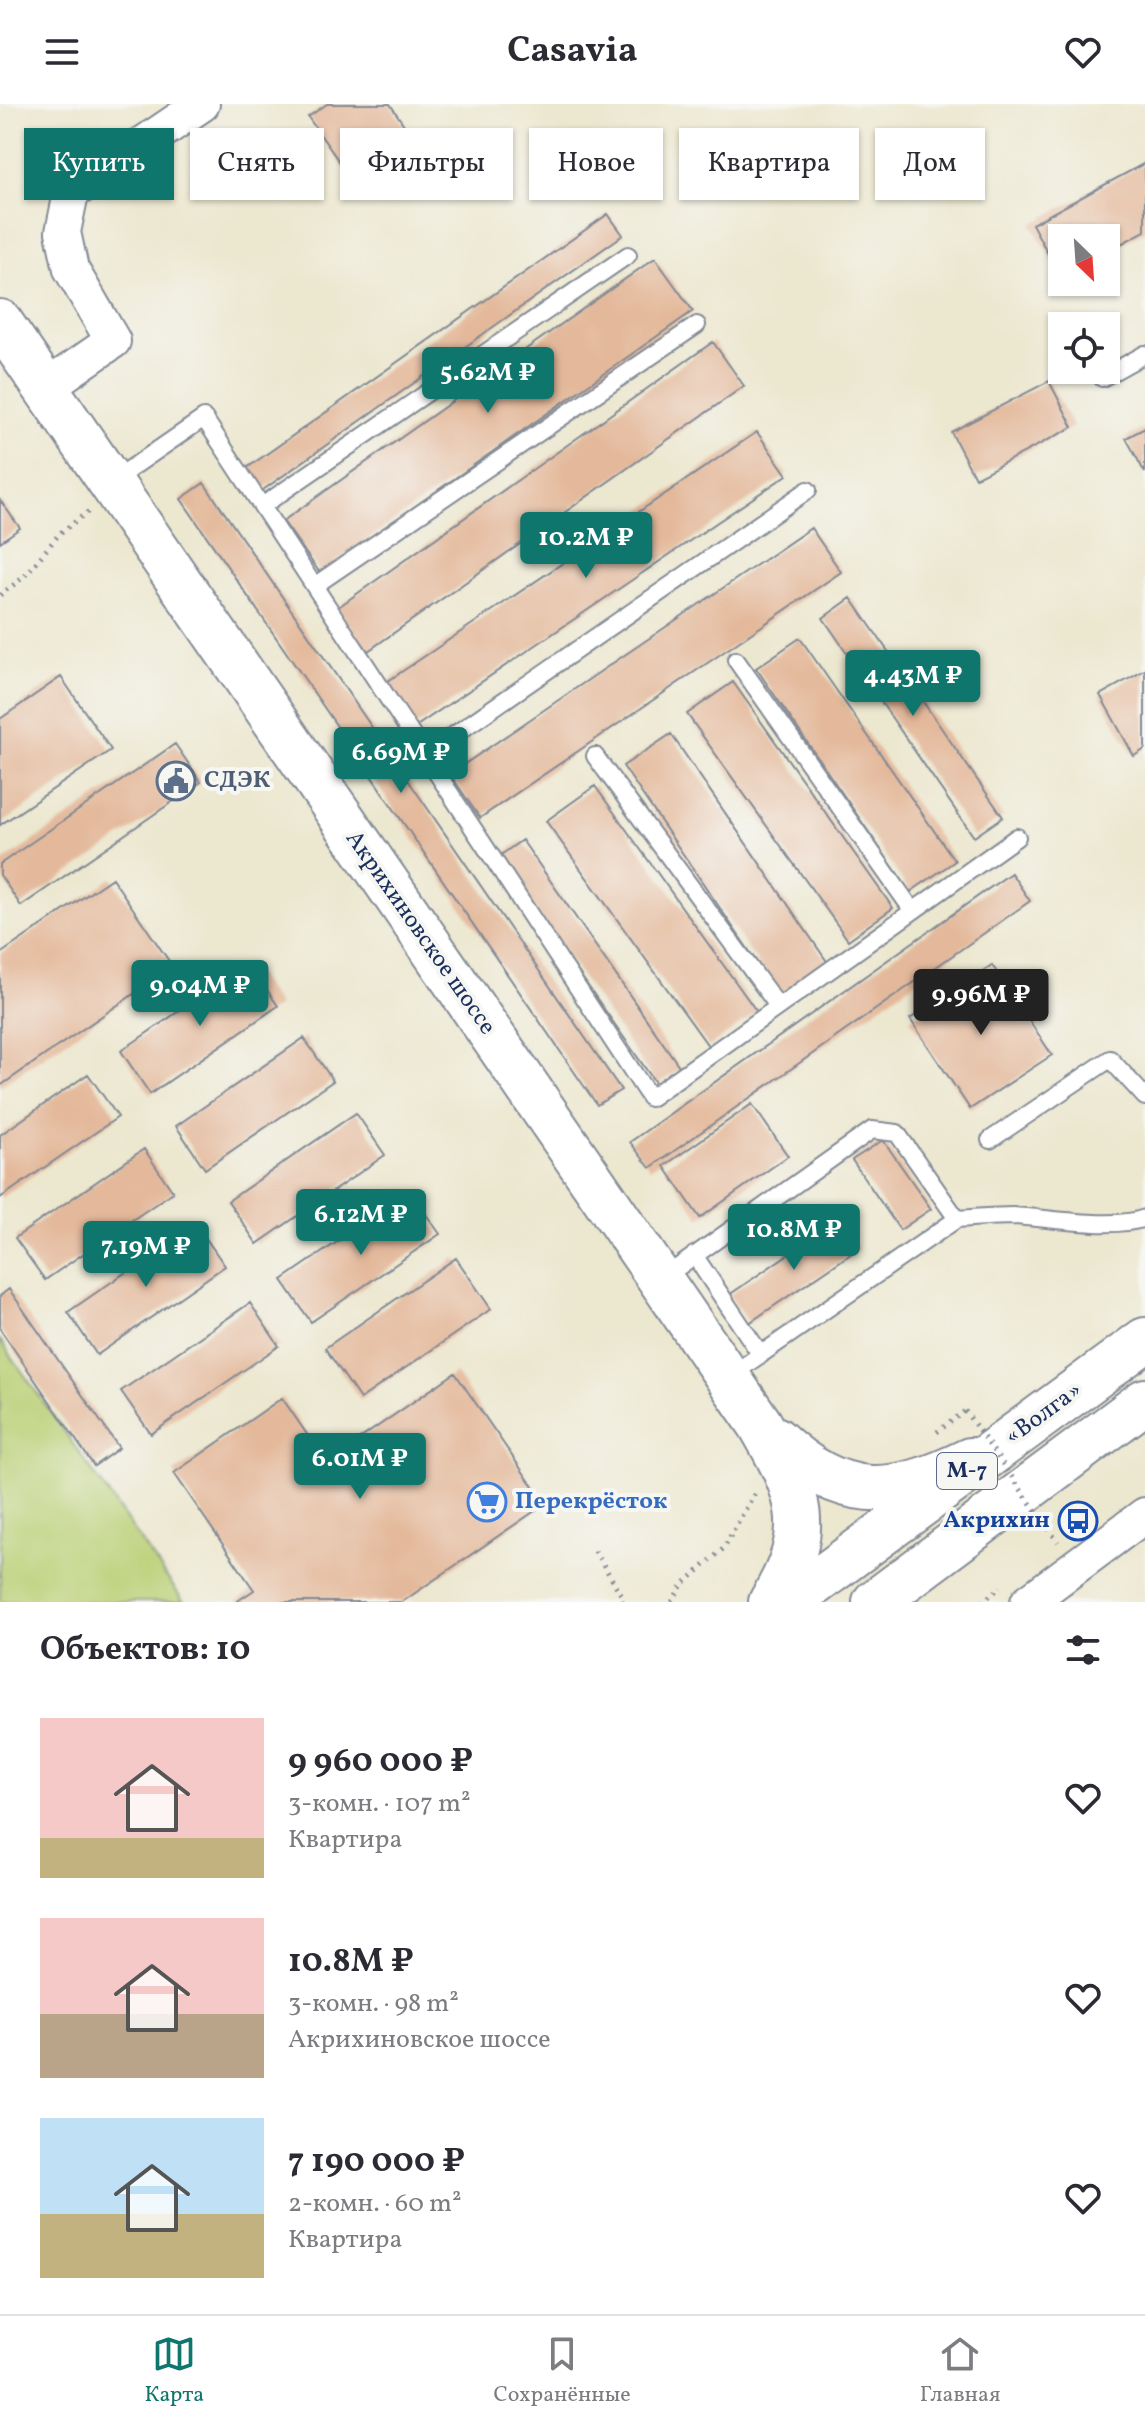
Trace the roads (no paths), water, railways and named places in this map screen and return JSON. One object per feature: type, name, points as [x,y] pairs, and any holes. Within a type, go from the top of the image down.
[{"type":"main road","name":"Акрихиновское шоссе","points":[[10,343],[45,388],[100,496],[576,1149],[677,1268],[744,1366],[760,1424],[782,1463],[799,1511],[798,1538],[791,1567],[771,1602]]},
{"type":"main road","name":"«Волга»","points":[[789,1602],[1145,1340]]},
{"type":"main road","name":"«Волга»","points":[[875,1602],[1145,1401]]},
{"type":"main road","name":"Акрихиновское шоссе","points":[[760,1424],[792,1455],[816,1472],[844,1484],[872,1490],[905,1485],[943,1473],[1004,1443]]},
{"type":"street","points":[[45,388],[113,341],[71,269],[63,232],[71,193],[202,104]]},
{"type":"street","points":[[1028,1602],[1145,1515]]},
{"type":"lane","points":[[262,506],[628,255]]},
{"type":"lane","points":[[314,586],[697,325]]},
{"type":"lane","points":[[1120,368],[1145,354]]},
{"type":"lane","points":[[100,496],[204,418],[650,1098],[1017,837]]},
{"type":"lane","points":[[425,755],[808,490]]},
{"type":"lane","points":[[736,660],[913,911]]},
{"type":"lane","points":[[595,756],[778,1006]]},
{"type":"lane","points":[[990,1140],[1110,1059],[1145,1097]]},
{"type":"lane","points":[[677,1268],[872,1130],[897,1133],[957,1219]]},
{"type":"lane","points":[[744,1366],[957,1219],[1010,1216],[1106,1222],[1145,1218]]},
{"type":"place","name":"СДЭК","points":[[176,781]]},
{"type":"place","name":"Перекрёсток","points":[[487,1502]]},
{"type":"place","name":"Акрихин","points":[[1078,1521]]}]
